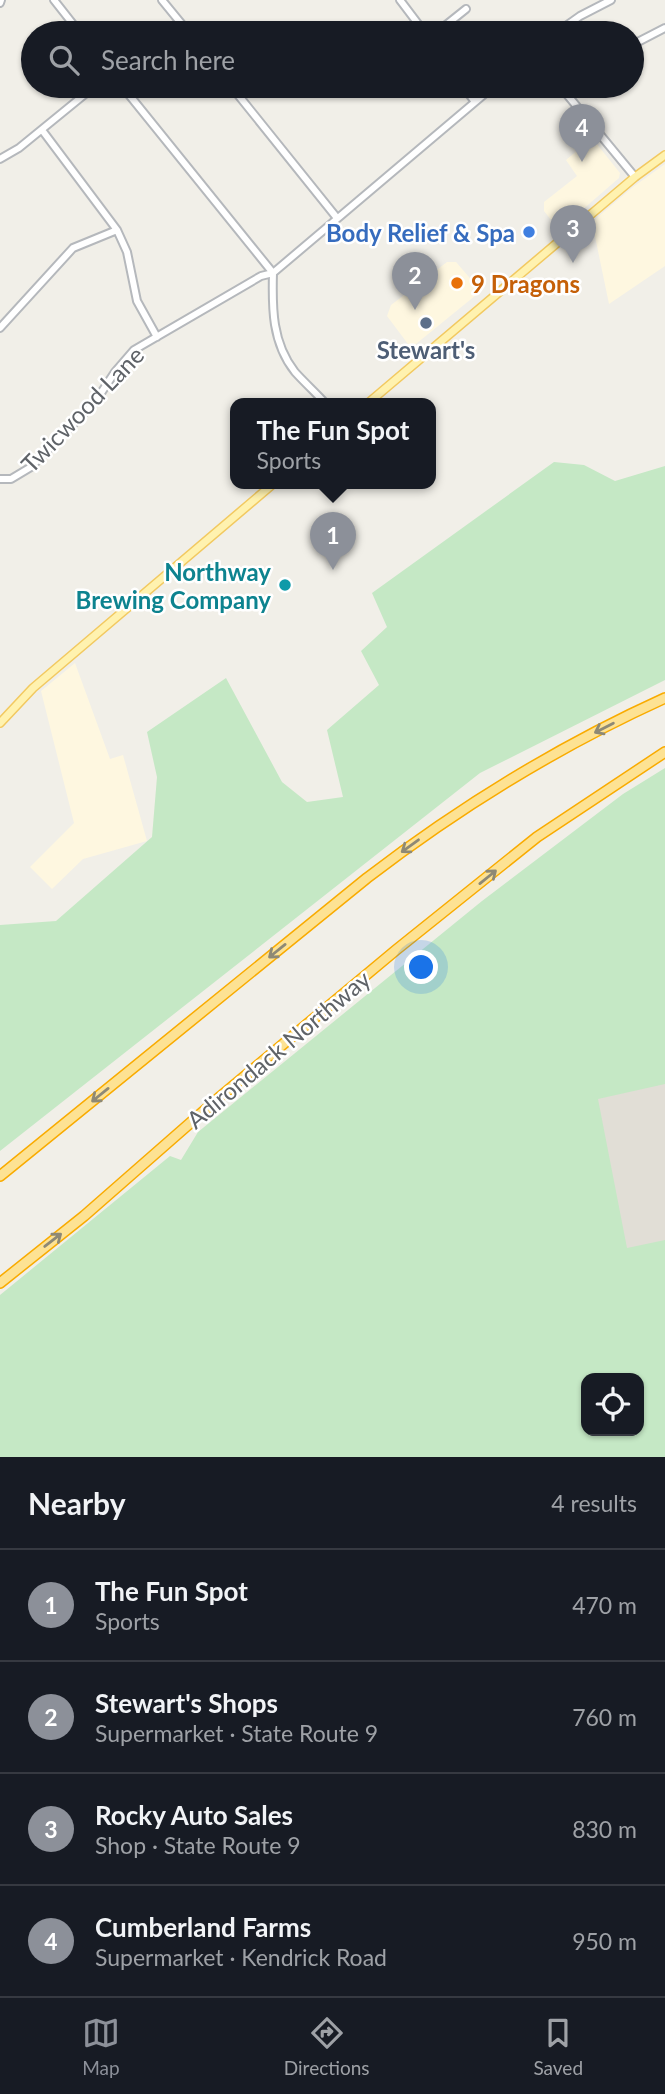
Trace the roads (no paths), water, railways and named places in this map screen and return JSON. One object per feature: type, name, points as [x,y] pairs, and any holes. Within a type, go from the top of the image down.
[{"type":"highway","points":[[0,1176],[367,878],[424,836],[484,795],[570,745],[665,698]]},
{"type":"highway","name":"Adirondack Northway","points":[[0,1283],[84,1216],[324,1010],[537,837],[665,752]]},
{"type":"main road","points":[[374,398],[635,177],[665,155]]},
{"type":"main road","points":[[0,723],[33,688],[267,489]]},
{"type":"street","points":[[54,0],[71,21]]},
{"type":"street","points":[[162,0],[179,21]]},
{"type":"street","points":[[400,0],[416,21]]},
{"type":"street","points":[[573,21],[611,0]]},
{"type":"street","points":[[451,21],[466,9]]},
{"type":"street","points":[[644,39],[665,28]]},
{"type":"street","points":[[0,159],[19,148],[81,98]]},
{"type":"street","points":[[131,98],[273,273],[273,325],[280,347],[294,370],[320,398]]},
{"type":"street","points":[[241,98],[337,218]]},
{"type":"street","points":[[472,98],[475,102]]},
{"type":"street","name":"Twicwood Lane","points":[[0,479],[11,479],[31,467],[95,402],[134,350],[261,276],[273,273],[480,98]]},
{"type":"street","points":[[570,98],[635,177]]},
{"type":"street","points":[[42,130],[117,230],[127,252],[137,301],[157,337]]},
{"type":"street","points":[[0,328],[73,248],[117,230]]},
{"type":"place","name":"Cumberland Farms","points":[[582,162]]},
{"type":"place","name":"Body Relief & Spa","points":[[529,232]]},
{"type":"place","name":"Rocky Auto Sales","points":[[573,263]]},
{"type":"place","name":"9 Dragons","points":[[457,283]]},
{"type":"place","name":"Stewart's Shops","points":[[415,310]]},
{"type":"place","name":"Stewart's","points":[[426,323]]},
{"type":"place","name":"The Fun Spot","points":[[333,570]]},
{"type":"place","name":"Northway Brewing Company","points":[[285,585]]}]
